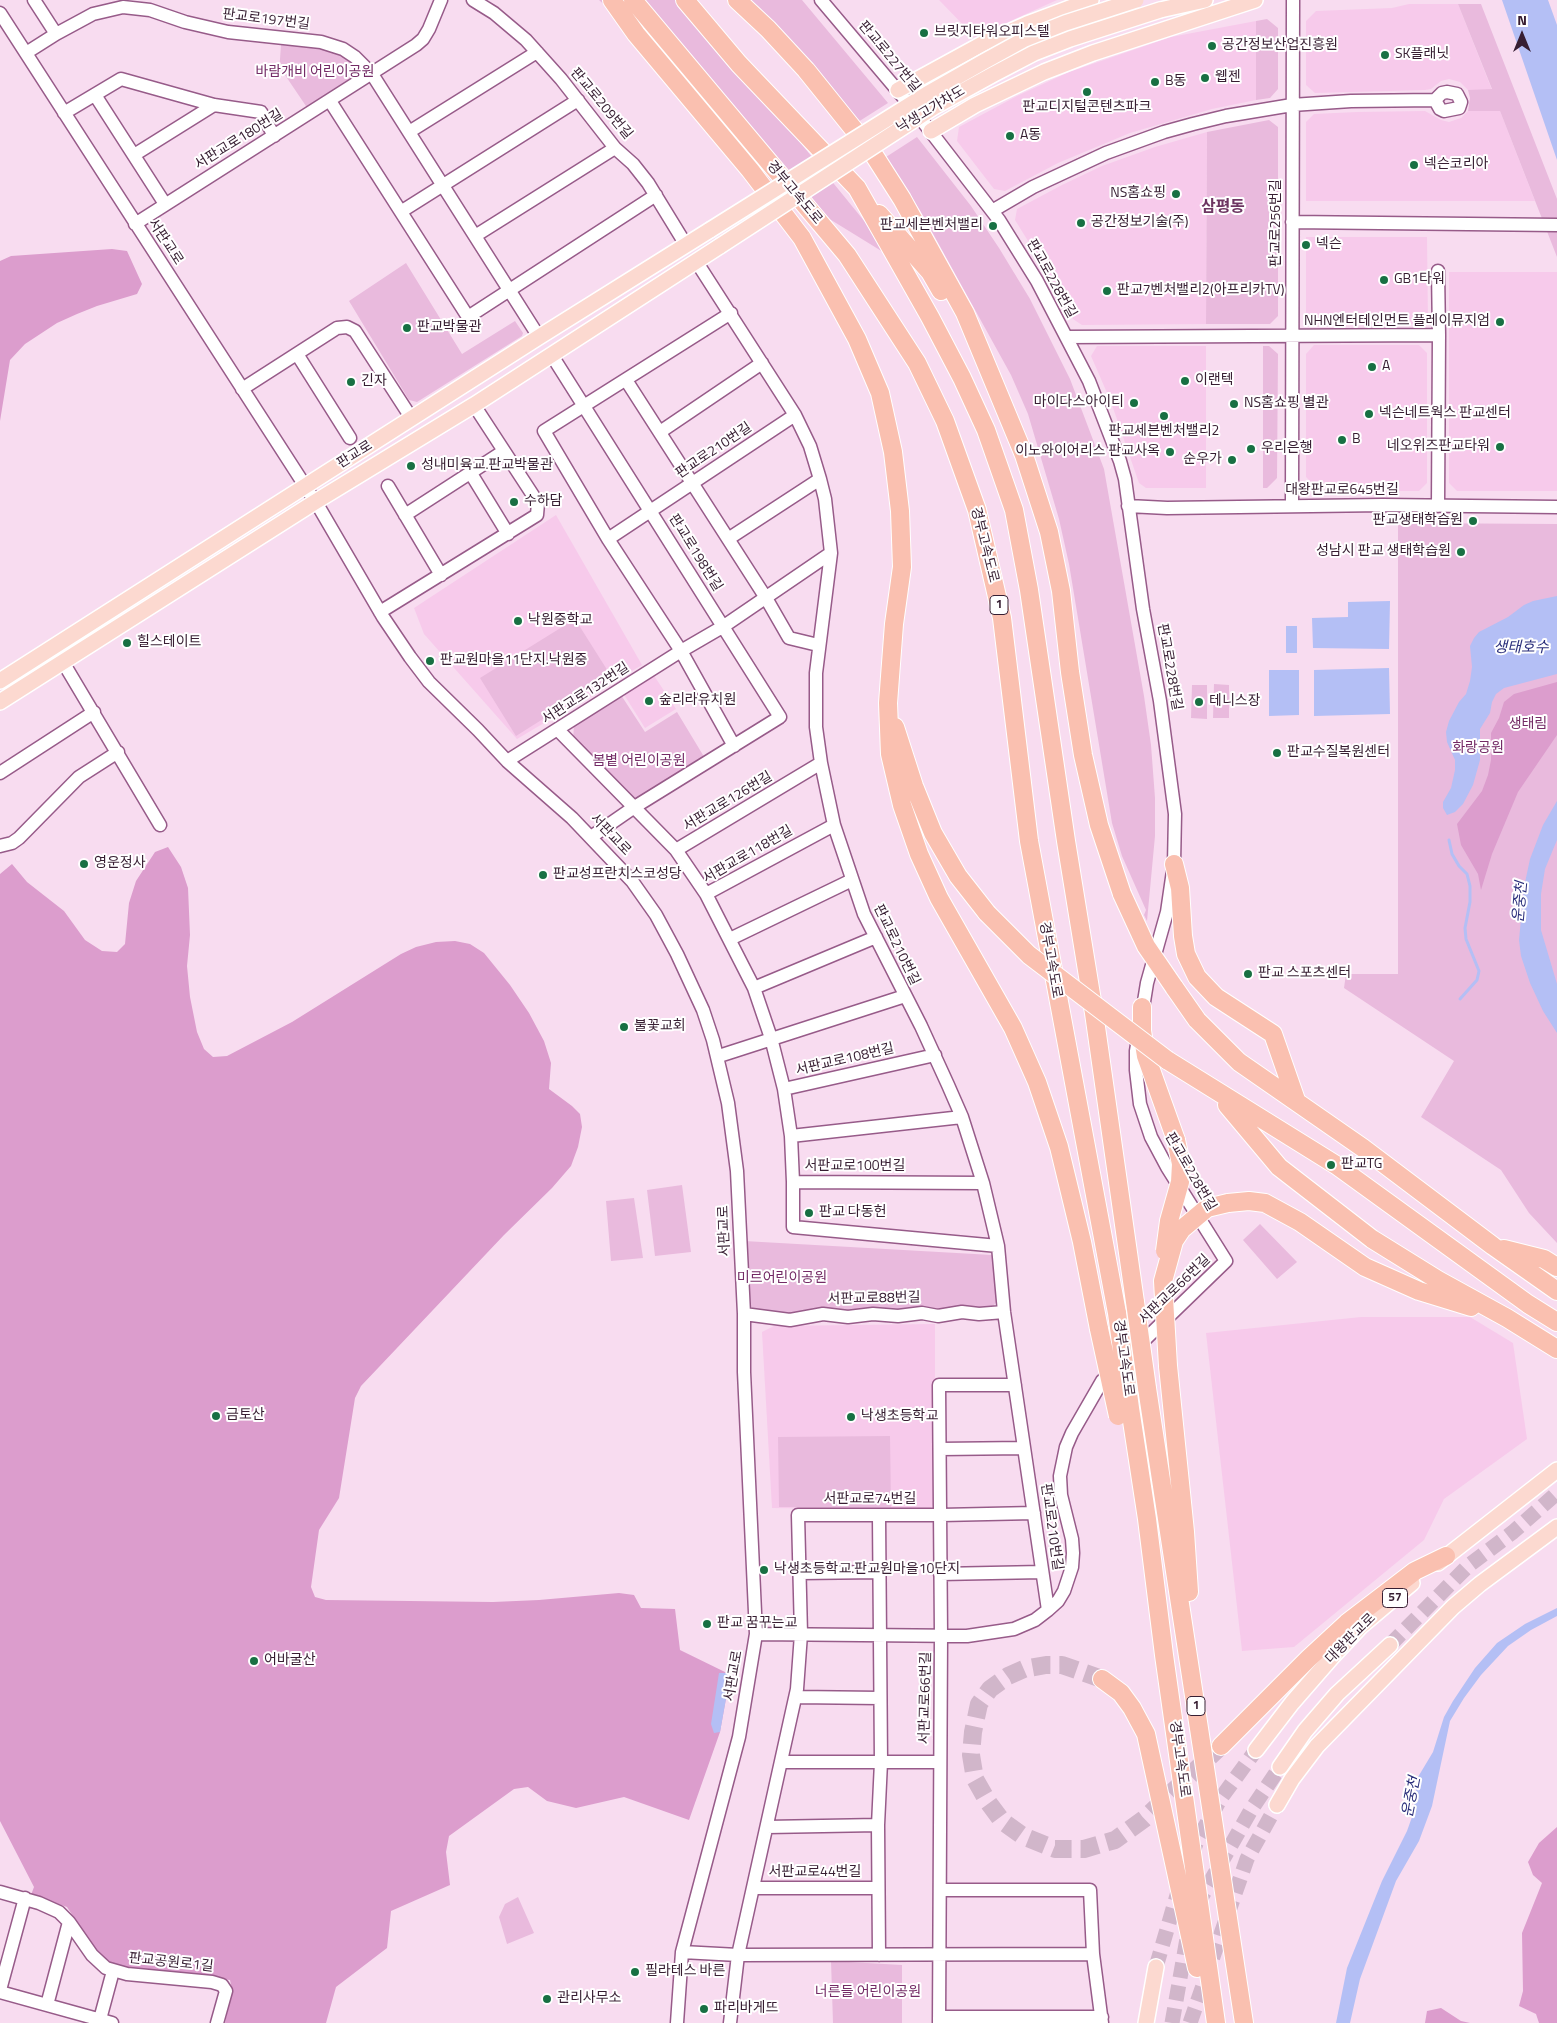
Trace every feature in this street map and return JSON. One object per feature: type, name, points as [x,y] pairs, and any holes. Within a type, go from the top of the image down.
[{"type":"highway","points":[[598,0],[636,34]]},
{"type":"highway","points":[[612,0],[636,34],[750,170],[802,238],[857,339],[880,393],[893,452],[900,511],[902,567],[894,624],[888,703],[890,754],[902,805],[919,854],[939,898],[1013,1028],[1037,1082],[1059,1147],[1082,1242],[1099,1329],[1124,1412]]},
{"type":"highway","name":"경부고속도로","points":[[633,0],[847,256],[917,363],[945,421],[977,510],[1002,618],[1028,841],[1117,1313],[1124,1412],[1147,1519],[1164,1655],[1216,2023]]},
{"type":"highway","name":"경부고속도로","points":[[685,0],[739,64],[856,188],[930,317],[962,378],[986,430],[1014,510],[1029,590],[1066,841],[1094,1013],[1147,1388],[1244,2023]]},
{"type":"highway","points":[[737,0],[768,29],[806,70],[872,152],[907,208],[965,313],[1024,454],[1049,532],[1061,591],[1070,672],[1083,755],[1099,825],[1122,894],[1146,946],[1198,1020],[1239,1062],[1364,1148],[1553,1288]]},
{"type":"highway","points":[[856,188],[930,272],[998,391]]},
{"type":"highway","points":[[888,703],[914,786],[933,833],[958,876],[988,913],[1029,955],[1167,1060],[1336,1166],[1528,1304],[1557,1322]]},
{"type":"highway","points":[[1174,864],[1180,888],[1186,954],[1198,977],[1216,997],[1273,1034],[1296,1100]]},
{"type":"highway","points":[[1142,1007],[1142,1032],[1146,1056],[1176,1140],[1181,1164],[1180,1182],[1169,1221],[1163,1281],[1168,1366],[1186,1532],[1198,1720]]},
{"type":"highway","points":[[1217,1093],[1279,1167],[1316,1196],[1380,1244],[1557,1349]]},
{"type":"highway","points":[[1163,1281],[1174,1240],[1182,1229],[1207,1208],[1228,1203],[1250,1201],[1265,1203],[1300,1222],[1365,1267],[1419,1291],[1507,1318]]},
{"type":"highway","points":[[1494,1246],[1544,1259],[1557,1267]]},
{"type":"highway","points":[[1221,1746],[1347,1623],[1415,1571],[1446,1556]]},
{"type":"highway","points":[[1102,1679],[1121,1693],[1132,1708],[1146,1734],[1208,2023]]},
{"type":"main road","points":[[898,90],[984,43],[1027,24],[1092,0]]},
{"type":"main road","name":"낙생고가차도","points":[[710,230],[926,94],[985,60],[1057,26],[1136,0]]},
{"type":"main road","name":"낙생고가차도","points":[[720,246],[934,107],[1034,53],[1070,39],[1160,10],[1205,0]]},
{"type":"main road","points":[[931,132],[975,105],[1044,72],[1093,53],[1255,0]]},
{"type":"main road","name":"판교로","points":[[0,681],[710,230]]},
{"type":"main road","name":"판교로","points":[[0,702],[315,502],[474,405],[720,246]]},
{"type":"main road","name":"대왕판교로","points":[[1256,1750],[1292,1703],[1361,1626],[1446,1556],[1557,1470]]},
{"type":"main road","points":[[1277,1806],[1292,1779],[1318,1746],[1453,1607],[1475,1588],[1557,1527]]},
{"type":"main road","points":[[1280,1767],[1305,1732],[1337,1694],[1390,1645]]},
{"type":"main road","points":[[1146,2023],[1156,1966]]},
{"type":"street","points":[[34,0],[56,34]]},
{"type":"street","name":"서판교로180번길","points":[[135,224],[372,74],[422,39],[429,29],[441,0]]},
{"type":"street","name":"판교로209번길","points":[[474,0],[511,26],[537,52],[616,148],[640,172],[686,245]]},
{"type":"street","name":"판교로227번길","points":[[821,0],[914,110]]},
{"type":"street","name":"판교로256번길","points":[[1292,506],[1293,0]]},
{"type":"street","name":"판교로197번길","points":[[26,53],[93,14],[124,4],[150,10],[185,22],[228,32],[332,44],[355,57],[372,74],[539,337]]},
{"type":"street","name":"서판교로","points":[[0,13],[305,486],[380,612],[410,657],[429,682],[488,740],[507,762],[559,806],[591,837],[625,873],[656,915],[696,995],[719,1056],[734,1132],[739,1201],[744,1314],[744,1372],[756,1634],[739,1737],[682,1952],[677,2023]]},
{"type":"street","points":[[409,132],[537,52]]},
{"type":"street","points":[[64,113],[121,79],[214,105],[261,112],[274,136]]},
{"type":"street","points":[[95,95],[165,204]]},
{"type":"street","points":[[402,211],[578,100]]},
{"type":"street","points":[[992,210],[1067,170],[1132,143],[1164,132],[1226,116],[1292,105],[1351,101],[1435,100]]},
{"type":"street","points":[[330,101],[468,317],[656,195]]},
{"type":"street","points":[[134,155],[214,105]]},
{"type":"street","name":"판교로228번길","points":[[914,110],[992,210],[1037,281],[1089,381],[1120,461],[1160,701],[1175,814],[1174,864],[1167,912],[1142,1007],[1136,1052],[1140,1104],[1151,1137],[1167,1167],[1226,1262]]},
{"type":"street","points":[[475,236],[616,148]]},
{"type":"street","points":[[1292,222],[1554,225]]},
{"type":"street","name":"판교로210번길","points":[[696,261],[795,415],[810,446],[820,479],[825,499],[831,553],[829,582],[818,645],[816,673],[816,727],[821,763],[834,825],[864,914],[935,1055],[962,1117],[983,1183],[998,1246],[1004,1312],[1048,1610]]},
{"type":"street","points":[[1438,271],[1438,506]]},
{"type":"street","points":[[591,837],[633,808],[734,746],[681,651],[608,539],[544,431],[731,313]]},
{"type":"street","points":[[242,388],[337,328],[351,328],[355,331],[412,419]]},
{"type":"street","points":[[1066,337],[1439,336]]},
{"type":"street","points":[[297,354],[350,438]]},
{"type":"street","name":"판교로198번길","points":[[551,354],[724,626],[780,718],[734,746]]},
{"type":"street","points":[[660,432],[762,363]]},
{"type":"street","points":[[626,380],[766,598],[789,638],[818,645]]},
{"type":"street","points":[[380,612],[534,518],[538,511],[538,503],[474,405]]},
{"type":"street","name":"판교로210번길","points":[[650,510],[795,415]]},
{"type":"street","points":[[405,515],[504,451]]},
{"type":"street","points":[[470,472],[508,534]]},
{"type":"street","points":[[728,540],[820,479]]},
{"type":"street","points":[[388,486],[441,575]]},
{"type":"street","name":"대왕판교로645번길","points":[[1128,506],[1167,508],[1292,506],[1557,507]]},
{"type":"street","points":[[608,539],[650,510]]},
{"type":"street","name":"서판교로132번길","points":[[507,762],[681,651],[724,626],[831,553]]},
{"type":"street","points":[[54,648],[64,661],[160,825]]},
{"type":"street","points":[[0,773],[94,712]]},
{"type":"street","name":"서판교로126번길","points":[[558,730],[676,850],[821,763]]},
{"type":"street","points":[[0,846],[12,843],[19,838],[79,777],[118,752]]},
{"type":"street","name":"서판교로118번길","points":[[754,988],[706,894],[834,825]]},
{"type":"street","points":[[676,850],[706,894]]},
{"type":"street","points":[[730,939],[852,880]]},
{"type":"street","points":[[754,988],[876,937]]},
{"type":"street","name":"서판교로108번길","points":[[754,988],[771,1038],[784,1088],[935,1055]]},
{"type":"street","points":[[719,1056],[905,996]]},
{"type":"street","name":"서판교로100번길","points":[[784,1088],[791,1136],[793,1182],[983,1183]]},
{"type":"street","points":[[791,1136],[962,1117]]},
{"type":"street","points":[[793,1182],[793,1227],[998,1246]]},
{"type":"street","name":"서판교로66번길","points":[[756,1634],[967,1636],[1014,1630],[1035,1620],[1048,1610],[1064,1591],[1072,1567],[1074,1553],[1062,1502],[1060,1476],[1066,1447],[1072,1433],[1102,1381],[1226,1262]]},
{"type":"street","name":"서판교로88번길","points":[[744,1314],[790,1320],[823,1314],[848,1317],[873,1314],[898,1316],[922,1313],[938,1316],[962,1312],[979,1314],[1004,1312]]},
{"type":"street","points":[[941,1515],[939,1385],[1015,1385]]},
{"type":"street","points":[[940,1449],[1024,1448]]},
{"type":"street","name":"서판교로74번길","points":[[800,1573],[798,1515],[879,1516],[1034,1513]]},
{"type":"street","name":"서판교로66번길","points":[[940,1762],[941,1515]]},
{"type":"street","points":[[878,1888],[880,1762],[879,1516]]},
{"type":"street","points":[[753,1888],[796,1697],[801,1634],[800,1573],[879,1572]]},
{"type":"street","points":[[940,1574],[1042,1572]]},
{"type":"street","points":[[796,1697],[880,1698]]},
{"type":"street","points":[[781,1762],[940,1762],[939,2020],[1102,2020],[1093,1954],[1090,1890],[940,1890]]},
{"type":"street","points":[[767,1827],[878,1825]]},
{"type":"street","name":"서판교로44번길","points":[[730,2023],[738,1955],[753,1888],[878,1888],[879,1955]]},
{"type":"street","name":"판교공원로1길","points":[[0,1892],[25,1898],[49,1907],[69,1922],[92,1955],[106,1968],[113,1971],[212,1982],[222,1985],[226,1991],[217,2023]]},
{"type":"street","points":[[25,1898],[0,1991],[103,2022],[113,1971]]},
{"type":"street","points":[[47,2005],[69,1922]]},
{"type":"street","points":[[682,1952],[738,1955],[1093,1954]]},
{"type":"shaded area","points":[[939,0],[1057,0],[975,37]]},
{"type":"shaded area","points":[[1409,4],[1458,4],[1492,90],[1468,90],[1460,82],[1449,79],[1441,81],[1431,89],[1425,90],[1315,93],[1306,85],[1306,21],[1316,11],[1392,8]]},
{"type":"shaded area","points":[[1256,21],[1256,100],[1212,109],[1130,133],[1058,163],[1005,191],[994,189],[957,141],[959,127],[1017,96],[1069,72],[1171,37]]},
{"type":"shaded area","points":[[1425,111],[1441,120],[1449,122],[1461,118],[1468,111],[1500,111],[1535,201],[1306,201],[1306,122],[1314,114]]},
{"type":"shaded area","points":[[1207,132],[1206,324],[1082,325],[1073,319],[1051,278],[1015,220],[1017,209],[1102,166],[1155,147]]},
{"type":"shaded area","points":[[1306,237],[1427,237],[1428,324],[1314,324],[1306,316]]},
{"type":"shaded area","points":[[1449,272],[1557,272],[1557,491],[1457,491],[1449,483]]},
{"type":"shaded area","points":[[1314,345],[1419,345],[1427,353],[1427,483],[1419,491],[1377,491],[1360,487],[1316,487],[1306,477],[1306,354]]},
{"type":"shaded area","points":[[1097,346],[1206,346],[1206,488],[1146,488],[1139,483],[1111,402],[1091,356]]},
{"type":"shaded area","name":"낙원중학교","points":[[556,515],[642,665],[517,739],[424,634],[414,608]]},
{"type":"shaded area","name":"숲리라유치원","points":[[653,674],[676,709],[645,728],[623,693]]},
{"type":"shaded area","points":[[1361,1317],[1470,1317],[1513,1343],[1527,1439],[1444,1499],[1424,1540],[1294,1647],[1242,1651],[1206,1333]]},
{"type":"shaded area","name":"낙생초등학교","points":[[935,1324],[935,1503],[929,1510],[772,1508],[762,1332],[774,1326]]},
{"type":"green space","points":[[599,0],[684,0],[896,260],[750,170],[636,34]]},
{"type":"green space","points":[[747,0],[802,0],[888,103],[858,122],[810,62]]},
{"type":"green space","points":[[1458,4],[1481,4],[1557,199],[1557,257],[1500,111],[1468,111],[1470,98],[1468,90],[1492,89]]},
{"type":"green space","points":[[1267,19],[1278,28],[1278,89],[1270,98],[1256,100],[1256,21]]},
{"type":"green space","name":"바람개비 어린이공원","points":[[281,45],[320,47],[344,55],[360,68],[358,77],[308,109],[285,75],[279,73]]},
{"type":"green space","points":[[1269,120],[1278,127],[1278,316],[1270,324],[1206,324],[1207,132]]},
{"type":"green space","points":[[917,137],[971,206],[1030,299],[1070,379],[1104,469],[1151,745],[1155,798],[1155,836],[1147,921],[1144,915],[1146,910],[1122,856],[1112,823],[1069,564],[1059,519],[1028,414],[1011,375],[921,212],[886,157]]},
{"type":"green space","points":[[112,249],[127,251],[142,284],[137,294],[77,314],[57,323],[25,344],[10,360],[0,421],[0,261],[11,256]]},
{"type":"green space","points":[[406,263],[462,354],[515,321],[523,333],[522,336],[417,402],[409,400],[349,301]]},
{"type":"green space","points":[[1263,346],[1269,346],[1278,354],[1277,478],[1267,488],[1263,488]]},
{"type":"green space","name":"화랑공원","points":[[1398,523],[1557,524],[1557,1243],[1529,1213],[1501,1170],[1421,1117],[1454,1061],[1344,988],[1346,974],[1398,974]]},
{"type":"green space","points":[[575,619],[611,676],[516,736],[480,678]]},
{"type":"green space","name":"생태림","points":[[1557,682],[1557,735],[1518,792],[1492,854],[1481,890],[1478,874],[1461,845],[1457,824],[1482,791],[1491,760],[1491,733],[1499,718],[1504,702],[1514,694]]},
{"type":"green space","name":"테니스장","points":[[1214,684],[1229,685],[1229,718],[1213,718]]},
{"type":"green space","name":"테니스장","points":[[1192,685],[1207,685],[1207,719],[1191,718]]},
{"type":"green space","name":"봄볕 어린이공원","points":[[621,695],[645,732],[677,712],[706,760],[642,798],[631,800],[573,740],[574,725]]},
{"type":"green space","points":[[168,847],[181,867],[188,888],[190,935],[187,966],[190,997],[197,1032],[204,1049],[213,1057],[227,1056],[292,1022],[401,954],[416,947],[436,942],[455,941],[470,944],[484,953],[510,985],[529,1013],[544,1041],[551,1063],[549,1089],[580,1114],[582,1127],[578,1147],[571,1166],[361,1386],[355,1398],[339,1498],[319,1530],[311,1587],[315,1597],[326,1600],[493,1602],[619,1593],[634,1595],[641,1608],[675,1609],[680,1650],[727,1673],[729,1682],[720,1732],[689,1820],[624,1797],[576,1808],[547,1801],[528,1787],[514,1789],[449,1836],[446,1852],[450,1885],[391,1911],[387,1948],[336,1987],[326,2023],[225,2023],[232,1989],[230,1980],[126,1969],[101,1958],[67,1907],[31,1895],[34,1887],[0,1821],[0,874],[12,864],[27,882],[64,911],[85,940],[102,951],[117,952],[125,944],[129,903],[136,881],[155,852]]},
{"type":"green space","points":[[682,1185],[691,1252],[655,1256],[647,1190]]},
{"type":"green space","points":[[634,1198],[643,1258],[611,1261],[606,1201]]},
{"type":"green space","points":[[1260,1224],[1297,1262],[1277,1279],[1243,1240]]},
{"type":"green space","name":"미르어린이공원","points":[[744,1241],[992,1255],[998,1300],[991,1309],[759,1315],[747,1306]]},
{"type":"green space","points":[[890,1436],[891,1507],[779,1507],[778,1437]]},
{"type":"green space","points":[[1557,1827],[1557,2023],[1539,2023],[1536,2014],[1519,2006],[1523,1991],[1522,1933],[1542,1883],[1533,1875],[1528,1862],[1539,1843]]},
{"type":"green space","points":[[518,1897],[534,1933],[507,1944],[499,1917],[505,1904]]},
{"type":"green space","name":"너른들 어린이공원","points":[[831,1961],[902,1965],[902,2023],[833,2023]]},
{"type":"green space","points":[[1441,2008],[1461,2021],[1470,2023],[1425,2023],[1427,2011]]},
{"type":"water","points":[[1502,0],[1548,0],[1557,25],[1557,160]]},
{"type":"water","name":"생태호수","points":[[1557,596],[1557,674],[1504,688],[1496,694],[1490,713],[1480,729],[1480,760],[1473,785],[1463,804],[1455,812],[1447,815],[1443,808],[1443,802],[1451,788],[1455,760],[1447,742],[1446,732],[1449,721],[1459,702],[1466,694],[1470,681],[1472,667],[1470,646],[1474,638],[1479,632],[1508,617],[1524,605]]},
{"type":"water","points":[[1390,601],[1389,649],[1313,648],[1312,618],[1348,617],[1348,602]]},
{"type":"water","points":[[1286,626],[1297,626],[1297,653],[1286,653]]},
{"type":"water","points":[[1389,668],[1390,714],[1314,716],[1314,670]]},
{"type":"water","points":[[1269,670],[1299,670],[1299,715],[1269,716]]},
{"type":"water","points":[[1557,801],[1557,840],[1545,869],[1541,894],[1541,930],[1557,984],[1557,1033],[1543,1011],[1530,983],[1521,956],[1519,940],[1524,887],[1530,859],[1543,825]]},
{"type":"water","points":[[1557,1608],[1557,1616],[1531,1630],[1508,1646],[1481,1675],[1450,1721],[1432,1806],[1419,1841],[1396,1881],[1360,1979],[1350,2023],[1336,2023],[1347,1968],[1382,1881],[1407,1831],[1412,1817],[1418,1777],[1433,1752],[1444,1717],[1475,1668],[1497,1643],[1525,1624]]},
{"type":"water","points":[[719,1673],[727,1673],[729,1682],[720,1732],[714,1733],[711,1724]]},
{"type":"waterway","points":[[1449,840],[1452,854],[1459,866],[1467,874],[1470,886],[1470,902],[1465,928],[1466,939],[1479,971],[1477,980],[1460,999]]},
{"type":"tunnel","points":[[1390,1645],[1468,1566],[1513,1532],[1557,1493]]},
{"type":"tunnel","points":[[1102,1679],[1062,1665],[1046,1665],[1024,1669],[1008,1676],[990,1689],[979,1704],[973,1732],[971,1755],[975,1779],[988,1802],[1002,1821],[1023,1836],[1055,1849],[1084,1849],[1115,1840],[1144,1819],[1221,1746]]},
{"type":"tunnel","points":[[1191,1857],[1197,1841],[1221,1798],[1256,1750]]},
{"type":"tunnel","points":[[1197,1905],[1251,1810],[1280,1767]]},
{"type":"tunnel","points":[[1190,2023],[1247,1859],[1277,1805]]},
{"type":"tunnel","points":[[1156,1967],[1180,1885]]},
{"type":"tunnel","points":[[1172,2023],[1188,1933]]},
{"type":"place","name":"브릿지타워오피스텔","points":[[924,33]]},
{"type":"place","name":"공간정보산업진흥원","points":[[1212,46]]},
{"type":"place","name":"SK플래닛","points":[[1385,55]]},
{"type":"place","name":"웹젠","points":[[1205,78]]},
{"type":"place","name":"B동","points":[[1155,82]]},
{"type":"place","name":"판교디지털콘텐츠파크","points":[[1087,92]]},
{"type":"place","name":"A동","points":[[1010,136]]},
{"type":"place","name":"넥슨코리아","points":[[1414,165]]},
{"type":"place","name":"NS홈쇼핑","points":[[1176,194]]},
{"type":"place","name":"공간정보기술(주)","points":[[1081,223]]},
{"type":"place","name":"판교세븐벤처밸리","points":[[993,226]]},
{"type":"place","name":"넥슨","points":[[1306,245]]},
{"type":"place","name":"GB1타워","points":[[1384,280]]},
{"type":"place","name":"판교7벤처밸리2(아프리카TV)","points":[[1107,291]]},
{"type":"place","name":"NHN엔터테인먼트 플레이뮤지엄","points":[[1500,322]]},
{"type":"place","name":"판교박물관","points":[[407,328]]},
{"type":"place","name":"A","points":[[1372,367]]},
{"type":"place","name":"이랜텍","points":[[1185,381]]},
{"type":"place","name":"긴자","points":[[351,382]]},
{"type":"place","name":"마이다스아이티","points":[[1134,403]]},
{"type":"place","name":"NS홈쇼핑 별관","points":[[1234,404]]},
{"type":"place","name":"넥슨네트웍스 판교센터","points":[[1369,414]]},
{"type":"place","name":"판교세븐벤처밸리2","points":[[1164,416]]},
{"type":"place","name":"B","points":[[1342,440]]},
{"type":"place","name":"네오위즈판교타워","points":[[1500,447]]},
{"type":"place","name":"우리은행","points":[[1251,449]]},
{"type":"place","name":"이노와이어리스 판교사옥","points":[[1170,452]]},
{"type":"place","name":"순우가","points":[[1232,460]]},
{"type":"place","name":"성내미육교.판교박물관","points":[[411,466]]},
{"type":"place","name":"수하담","points":[[514,502]]},
{"type":"place","name":"판교생태학습원","points":[[1473,521]]},
{"type":"place","name":"성남시 판교 생태학습원","points":[[1461,552]]},
{"type":"place","name":"낙원중학교","points":[[518,621]]},
{"type":"place","name":"힐스테이트","points":[[127,643]]},
{"type":"place","name":"판교원마을11단지.낙원중","points":[[430,661]]},
{"type":"place","name":"숲리라유치원","points":[[649,701]]},
{"type":"place","name":"테니스장","points":[[1199,702]]},
{"type":"place","name":"판교수질복원센터","points":[[1277,753]]},
{"type":"place","name":"영운정사","points":[[84,864]]},
{"type":"place","name":"판교성프란치스코성당","points":[[543,875]]},
{"type":"place","name":"판교 스포츠센터","points":[[1248,974]]},
{"type":"place","name":"불꽃교회","points":[[624,1027]]},
{"type":"place","name":"판교TG","points":[[1331,1165]]},
{"type":"place","name":"판교 다동헌","points":[[809,1213]]},
{"type":"place","name":"금토산","points":[[216,1416]]},
{"type":"place","name":"낙생초등학교","points":[[851,1417]]},
{"type":"place","name":"낙생초등학교.판교원마을10단지","points":[[764,1570]]},
{"type":"place","name":"판교 꿈꾸는교","points":[[707,1624]]},
{"type":"place","name":"어바굴산","points":[[254,1661]]},
{"type":"place","name":"필라테스 바른","points":[[635,1972]]},
{"type":"place","name":"관리사무소","points":[[547,1999]]},
{"type":"place","name":"파리바게뜨","points":[[704,2009]]},
{"type":"district","name":"삼평동","points":[[1223,208]]},
{"type":"water label","name":"운중천","points":[[1521,902]]},
{"type":"water label","name":"운중천","points":[[1412,1797]]}]
